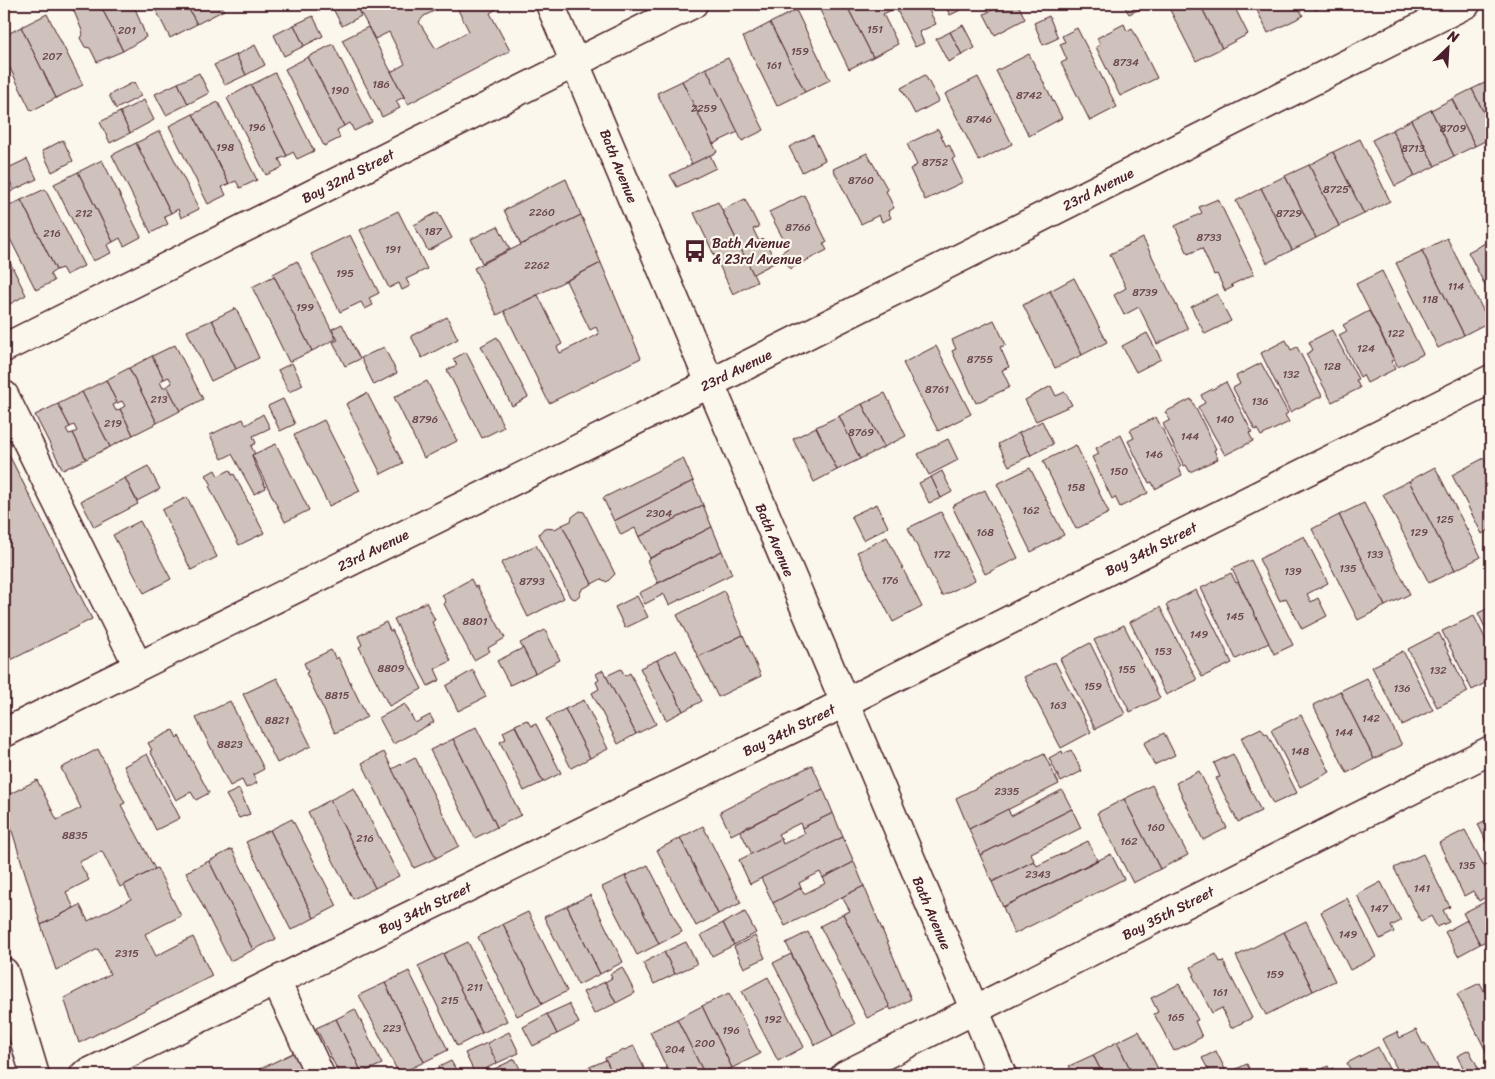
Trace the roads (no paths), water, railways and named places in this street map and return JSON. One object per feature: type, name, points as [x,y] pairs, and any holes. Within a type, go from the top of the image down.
[{"type":"street","name":"Bath Avenue","points":[[550,4],[576,62],[843,703],[973,1011],[1002,1075]]},
{"type":"street","name":"Bay 32nd Street","points":[[4,348],[692,4]]},
{"type":"street","name":"23rd Avenue","points":[[4,733],[709,384],[1466,4]]},
{"type":"street","name":"Bay 34th Street","points":[[84,1075],[843,703],[1491,380]]},
{"type":"street","points":[[4,395],[138,666]]},
{"type":"street","name":"Bay 35th Street","points":[[845,1075],[1491,750]]},
{"type":"street","points":[[4,972],[35,1075]]},
{"type":"street","points":[[276,981],[320,1075]]},
{"type":"place","name":"Bath Avenue & 23rd Avenue","points":[[695,251]]}]
